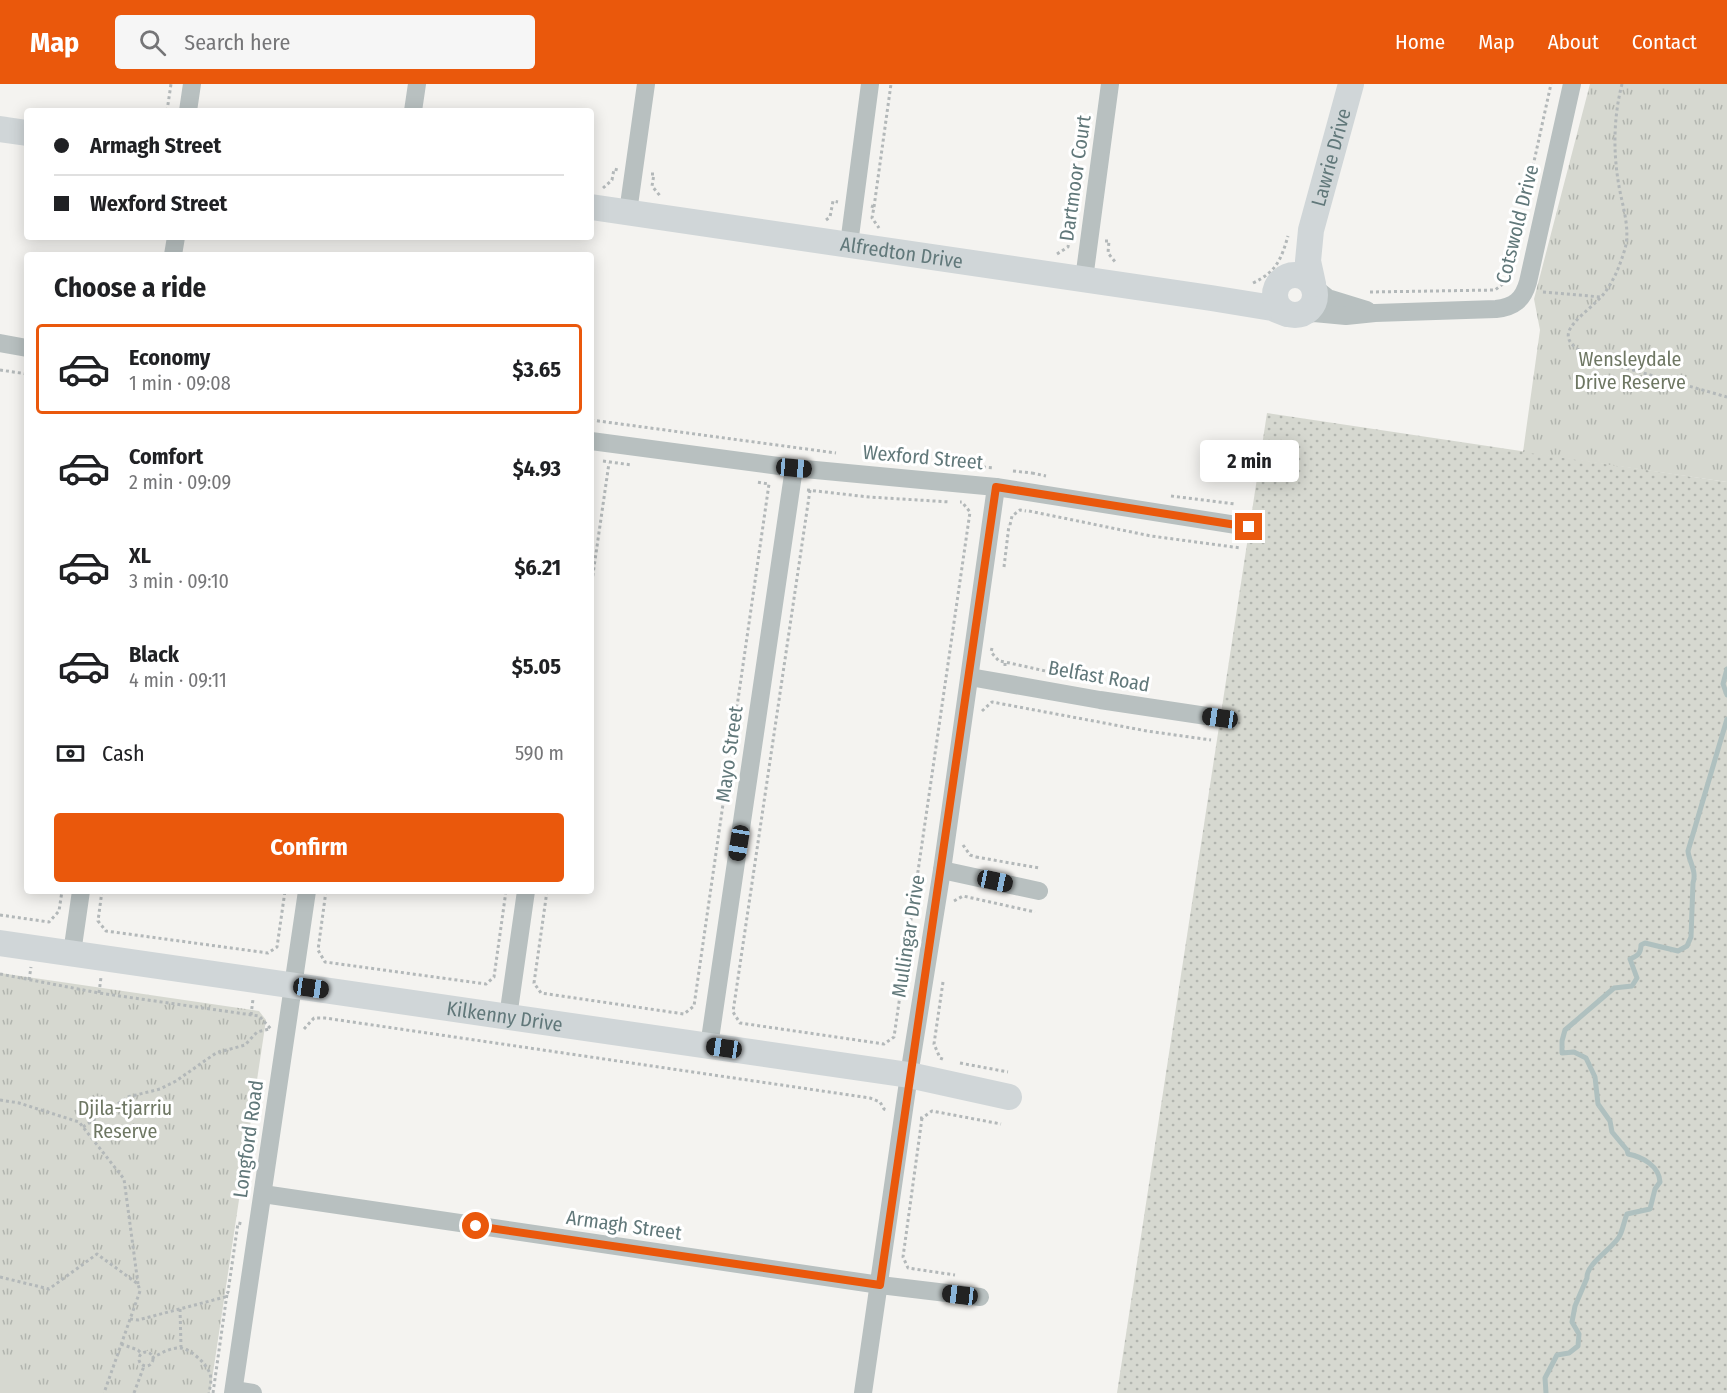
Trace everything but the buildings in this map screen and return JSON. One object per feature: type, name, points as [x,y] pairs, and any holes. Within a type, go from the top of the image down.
[{"type":"street","points":[[188,108],[192,84]]},
{"type":"street","points":[[413,108],[417,84]]},
{"type":"street","points":[[628,212],[646,84]]},
{"type":"street","points":[[849,244],[870,84]]},
{"type":"street","name":"Dartmoor Court","points":[[1084,279],[1110,84]]},
{"type":"street","name":"Lawrie Drive","points":[[1314,286],[1308,261],[1311,230],[1351,84]]},
{"type":"street","name":"Cotswold Drive","points":[[1293,314],[1346,316],[1502,308],[1516,304],[1526,290],[1572,84]]},
{"type":"street","points":[[0,129],[24,133]]},
{"type":"street","name":"Alfredton Drive","points":[[597,197],[628,212],[1211,298],[1272,308],[1293,314]]},
{"type":"street","name":"Lawrie Drive","points":[[1286,273],[1311,230]]},
{"type":"street","points":[[1286,273],[1288,276],[1297,274],[1306,278],[1314,286],[1316,297],[1306,312],[1293,314],[1279,308],[1275,299],[1275,290],[1286,273]]},
{"type":"street","name":"Alfredton Drive","points":[[1211,298],[1258,291],[1273,286],[1286,273]]},
{"type":"street","name":"Cotswold Drive","points":[[1314,286],[1328,298],[1375,313]]},
{"type":"street","points":[[0,343],[24,347]]},
{"type":"street","name":"Wexford Street","points":[[594,444],[794,468],[997,478],[1249,527]]},
{"type":"street","name":"Mayo Street","points":[[709,1046],[794,468]]},
{"type":"street","name":"Mullingar Drive","points":[[863,1393],[909,1075],[942,870],[997,478]]},
{"type":"street","name":"Belfast Road","points":[[970,676],[1100,700],[1220,718]]},
{"type":"street","points":[[942,870],[1040,891]]},
{"type":"street","points":[[72,953],[81,894]]},
{"type":"street","name":"Longford Road","points":[[234,1391],[262,1194],[278,1030],[293,985],[307,894]]},
{"type":"street","points":[[508,1017],[526,894]]},
{"type":"street","name":"Kilkenny Drive","points":[[0,943],[909,1075],[1009,1097]]},
{"type":"street","name":"Armagh Street","points":[[262,1194],[980,1298]]},
{"type":"street","points":[[234,1391],[254,1393]]},
{"type":"path","points":[[167,108],[171,84]]},
{"type":"path","points":[[880,229],[872,218],[891,84]]},
{"type":"path","points":[[1365,292],[1495,290],[1508,280],[1551,84]]},
{"type":"path","points":[[1622,84],[1615,143],[1617,179],[1627,236],[1625,249],[1614,276],[1601,297],[1572,325],[1568,335],[1573,346],[1598,360],[1727,397]]},
{"type":"path","points":[[597,197],[612,180],[614,169],[654,174],[652,186],[660,197],[671,199]]},
{"type":"path","points":[[819,224],[830,218],[833,201],[874,207]]},
{"type":"path","points":[[1047,253],[1058,255],[1068,247],[1070,236],[1109,241],[1108,253],[1116,263]]},
{"type":"path","points":[[1246,284],[1254,283],[1273,271],[1282,256],[1286,273]]},
{"type":"path","points":[[1526,290],[1601,297]]},
{"type":"path","points":[[0,370],[24,374]]},
{"type":"path","points":[[594,420],[841,454]]},
{"type":"path","points":[[594,567],[609,463],[641,466]]},
{"type":"path","points":[[945,463],[997,478]]},
{"type":"path","points":[[1009,470],[1032,473]]},
{"type":"path","points":[[547,894],[534,983],[541,993],[684,1014],[693,1006],[769,484],[749,481]]},
{"type":"path","points":[[810,490],[962,502],[970,512],[894,1036],[884,1044],[740,1023],[734,1012],[810,490]]},
{"type":"path","points":[[1027,511],[1151,536],[1241,548]]},
{"type":"path","points":[[981,719],[982,709],[992,702],[1116,726],[1211,740]]},
{"type":"path","points":[[964,835],[963,846],[970,855],[976,856]]},
{"type":"path","points":[[0,915],[49,922],[59,911],[62,894]]},
{"type":"path","points":[[102,894],[98,921],[106,931],[268,953],[277,947],[285,894]]},
{"type":"path","points":[[327,894],[318,950],[325,962],[486,984],[494,976],[506,894]]},
{"type":"path","points":[[954,901],[963,896],[1035,912]]},
{"type":"path","points":[[0,974],[99,993],[259,1016],[278,1030]]},
{"type":"path","points":[[944,978],[934,1044],[940,1058],[1008,1072]]},
{"type":"path","points":[[83,1127],[128,1097],[160,1089],[177,1081],[216,1053],[245,1045],[257,1032],[278,1030],[304,1032],[305,1027],[314,1018],[870,1098],[880,1102],[884,1109],[922,1118]]},
{"type":"path","points":[[0,1100],[79,1122],[124,1179],[140,1291],[104,1393]]},
{"type":"path","points":[[955,1275],[908,1268],[903,1257],[922,1118],[932,1111],[1002,1124]]},
{"type":"path","points":[[211,1393],[238,1223],[258,1226]]},
{"type":"path","points":[[0,1277],[49,1289],[97,1254],[138,1284]]},
{"type":"path","points":[[130,1319],[135,1320],[223,1298],[228,1292]]},
{"type":"path","points":[[180,1309],[181,1347]]},
{"type":"path","points":[[121,1344],[138,1350],[142,1354]]},
{"type":"path","points":[[144,1366],[150,1365],[152,1358],[170,1349],[181,1347],[192,1353],[210,1372],[211,1393]]},
{"type":"path","points":[[142,1354],[148,1353],[152,1358]]},
{"type":"path","points":[[142,1354],[139,1359],[144,1366]]},
{"type":"path","points":[[134,1393],[144,1366]]},
{"type":"green space","name":"Wensleydale Drive Reserve","points":[[1590,84],[1727,84],[1727,482],[1523,452],[1540,330],[1534,299]]},
{"type":"green space","points":[[1267,413],[1727,482],[1727,1393],[1117,1393]]},
{"type":"green space","name":"Djila-tjarriu Reserve","points":[[0,973],[259,1011],[266,1020],[210,1393],[0,1393]]},
{"type":"green space","points":[[144,1350],[152,1352],[155,1361],[152,1368],[145,1371],[137,1393],[132,1393],[139,1368],[136,1358]]},
{"type":"green space","points":[[10,1361],[39,1389],[35,1393],[0,1393],[0,1371]]},
{"type":"waterway","points":[[1727,669],[1723,684],[1727,695]]},
{"type":"waterway","points":[[1546,1393],[1545,1378],[1557,1355],[1569,1353],[1578,1346],[1579,1334],[1572,1322],[1575,1306],[1590,1268],[1619,1237],[1627,1214],[1650,1209],[1655,1189],[1660,1182],[1657,1171],[1639,1157],[1628,1154],[1612,1132],[1610,1121],[1598,1104],[1595,1077],[1586,1058],[1574,1052],[1562,1053],[1562,1041],[1565,1030],[1614,988],[1632,986],[1637,978],[1630,959],[1638,954],[1641,945],[1645,943],[1678,951],[1687,946],[1691,937],[1694,874],[1688,851],[1727,719]]},
{"type":"route","points":[[476,1226],[880,1285],[996,487],[1249,527]]}]
